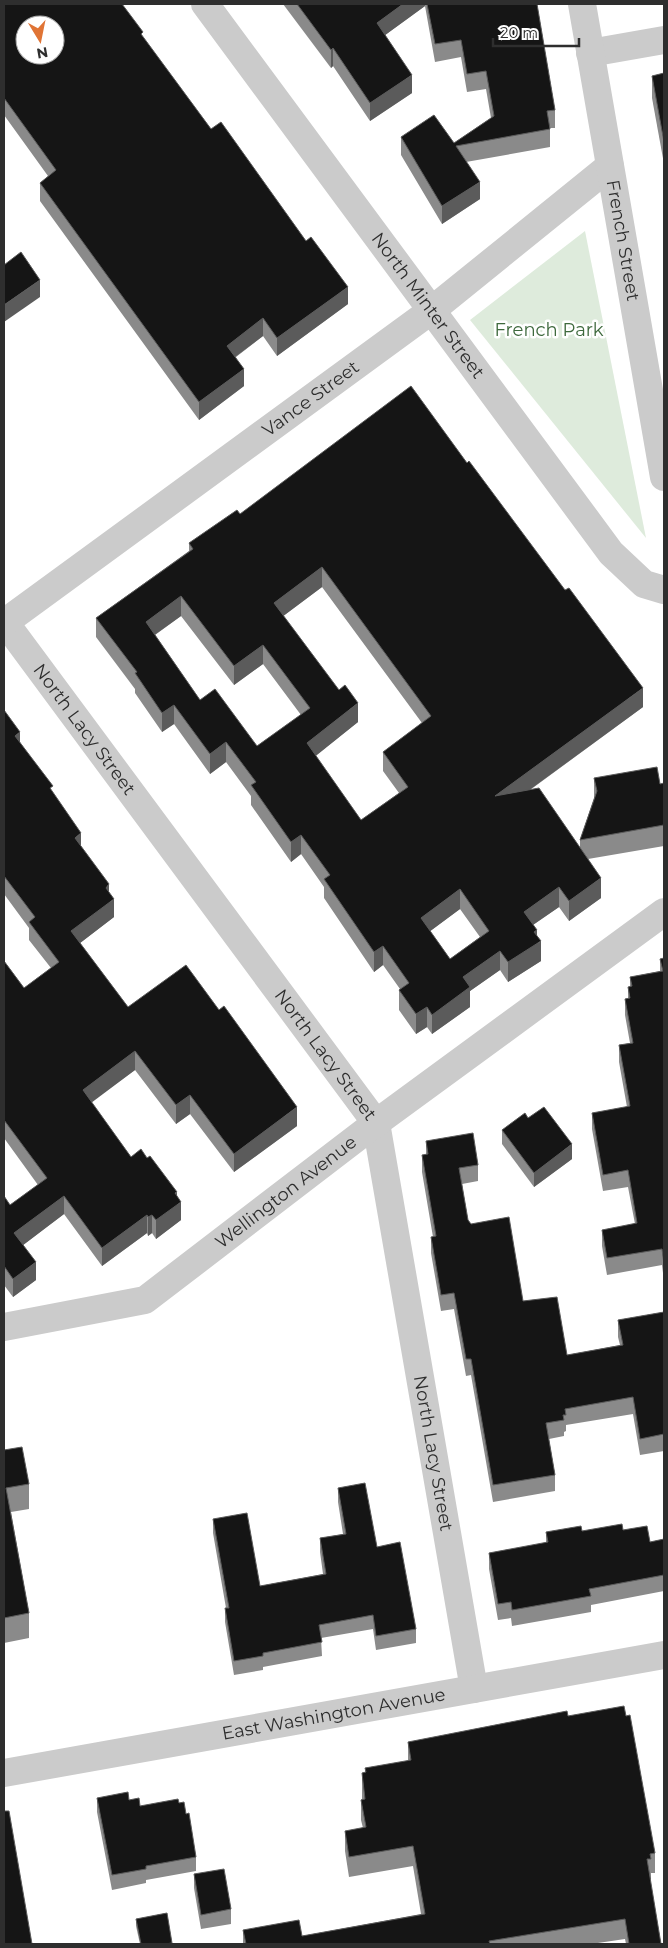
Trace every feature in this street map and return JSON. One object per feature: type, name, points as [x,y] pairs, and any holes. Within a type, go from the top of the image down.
[{"type":"street","name":"North Minter Street","points":[[205,4],[611,553],[644,584],[664,590]]},
{"type":"street","name":"French Street","points":[[582,4],[664,478]]},
{"type":"street","points":[[590,53],[664,40]]},
{"type":"street","name":"Vance Street","points":[[4,622],[432,310],[610,166]]},
{"type":"street","name":"North Lacy Street","points":[[4,622],[376,1123],[474,1689]]},
{"type":"street","name":"Wellington Avenue","points":[[4,1327],[145,1300],[376,1123],[664,912]]},
{"type":"street","name":"East Washington Avenue","points":[[4,1773],[664,1655]]},
{"type":"green space","name":"French Park","points":[[585,231],[646,538],[470,320]]},
{"type":"building","points":[[4,4],[122,4],[143,32],[141,34],[211,129],[221,122],[306,241],[311,237],[348,287],[277,338],[263,318],[227,346],[244,369],[199,402],[40,183],[56,170],[4,98]]},
{"type":"building","points":[[297,4],[403,4],[377,23],[412,75],[370,103],[333,48],[331,50]]},
{"type":"building","points":[[427,4],[537,4],[555,110],[547,111],[550,129],[456,146],[480,182],[442,206],[401,137],[434,115],[454,143],[494,116],[486,71],[467,74],[461,40],[435,44]]},
{"type":"building","points":[[664,73],[664,142],[652,76]]},
{"type":"building","points":[[21,252],[40,280],[4,305],[4,265]]},
{"type":"building","points":[[411,386],[467,463],[469,461],[565,590],[569,588],[643,688],[495,796],[539,788],[601,878],[569,901],[559,887],[524,912],[537,930],[534,932],[541,941],[508,962],[500,951],[463,977],[470,987],[432,1015],[427,1007],[416,1014],[399,990],[409,983],[383,946],[374,952],[324,879],[330,875],[301,835],[291,842],[251,785],[256,782],[226,742],[210,754],[174,705],[162,713],[135,673],[137,672],[96,618],[193,549],[189,543],[237,510],[240,514]],"holes":[[[322,567],[431,716],[383,752],[408,787],[361,820],[307,743],[358,703],[345,685],[339,690],[274,603]],[[181,596],[234,666],[263,645],[310,708],[257,746],[215,689],[200,700],[146,622]],[[460,889],[489,931],[450,959],[421,918]]]},
{"type":"building","points":[[4,710],[20,732],[15,736],[53,786],[50,788],[81,833],[75,838],[109,884],[106,888],[114,899],[71,931],[128,1007],[186,965],[219,1010],[224,1006],[297,1107],[234,1154],[190,1095],[176,1105],[135,1051],[83,1090],[131,1157],[141,1149],[147,1158],[150,1156],[177,1192],[175,1193],[181,1202],[156,1220],[152,1215],[148,1217],[147,1215],[102,1248],[64,1196],[14,1233],[36,1262],[13,1279],[4,1266],[4,1196],[10,1205],[47,1178],[4,1120],[4,961],[24,988],[59,962],[29,922],[35,917],[4,876]]},
{"type":"building","points":[[657,767],[660,784],[664,783],[664,825],[580,840],[597,791],[594,778]]},
{"type":"building","points":[[664,958],[664,1265],[662,1249],[607,1258],[602,1230],[637,1223],[628,1170],[603,1175],[592,1113],[630,1106],[619,1045],[633,1043],[625,999],[630,998],[628,987],[632,986],[630,977],[663,971],[660,959]]},
{"type":"building","points":[[544,1107],[572,1144],[534,1173],[502,1130],[525,1113],[528,1118]]},
{"type":"building","points":[[473,1133],[478,1165],[459,1168],[468,1220],[471,1224],[509,1217],[523,1301],[557,1297],[567,1355],[623,1345],[618,1320],[664,1312],[664,1434],[640,1439],[633,1397],[565,1409],[566,1415],[563,1415],[564,1420],[546,1423],[555,1475],[493,1485],[471,1359],[466,1359],[454,1293],[441,1295],[431,1237],[436,1236],[422,1155],[428,1154],[426,1141]]},
{"type":"building","points":[[22,1447],[29,1484],[6,1488],[29,1613],[4,1618],[4,1450]]},
{"type":"building","points":[[365,1483],[377,1547],[400,1542],[416,1629],[376,1636],[373,1615],[319,1625],[322,1642],[263,1653],[263,1656],[234,1661],[225,1608],[229,1608],[213,1519],[247,1513],[260,1586],[326,1574],[320,1538],[346,1534],[338,1488]]},
{"type":"building","points":[[622,1524],[623,1530],[647,1526],[650,1542],[664,1539],[664,1575],[589,1589],[591,1596],[512,1610],[511,1602],[498,1604],[489,1553],[548,1542],[546,1532],[581,1526],[582,1531]]},
{"type":"building","points":[[624,1706],[626,1716],[630,1715],[655,1853],[650,1854],[651,1859],[647,1859],[661,1944],[629,1944],[625,1919],[489,1941],[490,1944],[246,1944],[243,1930],[299,1920],[302,1936],[425,1914],[413,1846],[349,1857],[345,1831],[366,1827],[361,1800],[365,1799],[362,1773],[366,1772],[365,1768],[411,1760],[408,1742],[567,1711],[568,1716]]},
{"type":"building","points":[[128,1792],[129,1800],[139,1798],[140,1806],[178,1799],[179,1803],[184,1802],[186,1814],[189,1813],[196,1857],[146,1866],[146,1869],[112,1875],[97,1798]]},
{"type":"building","points":[[4,1811],[9,1811],[32,1944],[4,1944]]},
{"type":"building","points":[[224,1869],[231,1909],[201,1915],[194,1874]]},
{"type":"building","points":[[167,1913],[172,1943],[141,1944],[136,1919]]}]
